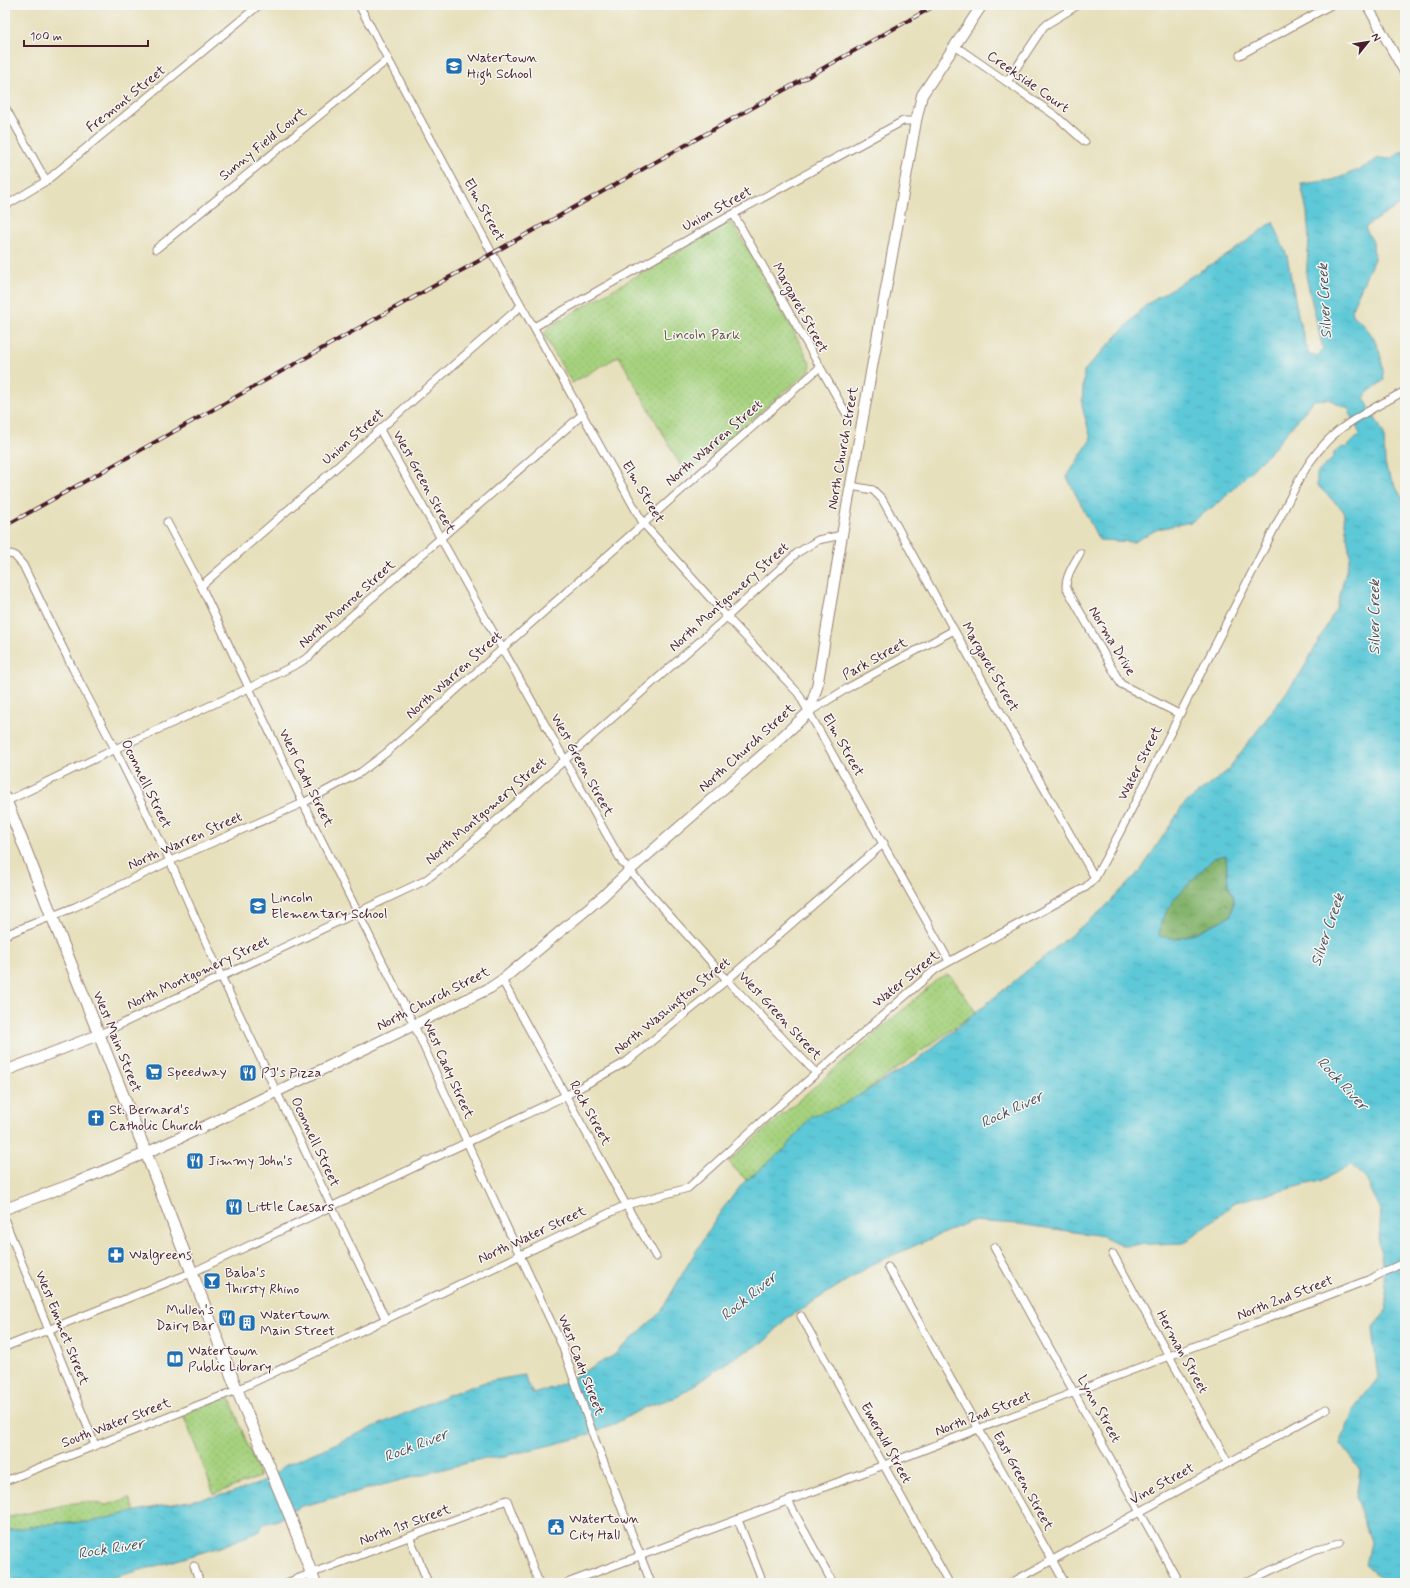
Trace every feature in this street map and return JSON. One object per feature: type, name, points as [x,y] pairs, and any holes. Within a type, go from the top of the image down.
[{"type":"main road","name":"North Church Street","points":[[5,1209],[72,1184],[212,1123],[479,994],[502,980],[603,896],[629,870],[769,749],[809,712],[817,687],[842,535],[916,121],[922,95],[982,5]]},
{"type":"main road","name":"West Main Street","points":[[5,800],[146,1153],[237,1390],[290,1516],[313,1578]]},
{"type":"main road","points":[[5,1070],[98,1035]]},
{"type":"street","name":"Fremont Street","points":[[5,206],[46,181],[260,5]]},
{"type":"street","name":"Elm Street","points":[[359,5],[387,60],[643,524],[798,693],[884,843],[949,961]]},
{"type":"street","points":[[1007,82],[1044,26],[1078,5]]},
{"type":"street","points":[[1240,55],[1331,5]]},
{"type":"street","points":[[1367,5],[1405,71]]},
{"type":"street","name":"Creekside Court","points":[[955,46],[1056,116],[1085,142]]},
{"type":"street","name":"Sunny Field Court","points":[[156,249],[387,60]]},
{"type":"street","points":[[5,107],[46,181]]},
{"type":"street","name":"Union Street","points":[[534,327],[903,121],[916,121]]},
{"type":"street","name":"Margaret Street","points":[[734,214],[819,368],[846,413]]},
{"type":"street","name":"Union Street","points":[[201,586],[522,306]]},
{"type":"street","name":"North Warren Street","points":[[5,935],[52,917],[170,861],[303,802],[361,772],[386,753],[819,368]]},
{"type":"street","name":"Water Street","points":[[816,1073],[936,969],[1077,893],[1091,883],[1095,878],[1301,476],[1320,448],[1339,430],[1350,422],[1405,391]]},
{"type":"street","name":"North Monroe Street","points":[[5,800],[300,663],[310,656],[326,638],[583,414]]},
{"type":"street","name":"West Green Street","points":[[380,430],[622,862],[727,980],[816,1073]]},
{"type":"street","name":"Margaret Street","points":[[851,486],[873,490],[882,498],[954,630],[1095,878]]},
{"type":"street","name":"West Cady Street","points":[[167,522],[201,586],[303,802],[414,1025],[467,1142],[521,1255],[562,1345],[596,1440],[651,1583]]},
{"type":"street","name":"North Montgomery Street","points":[[98,1035],[429,877],[447,864],[806,547],[826,537],[842,535]]},
{"type":"street","name":"Oconnell Street","points":[[5,553],[14,555],[23,565],[73,669],[115,749],[170,861],[221,976],[386,1320]]},
{"type":"street","name":"Norma Drive","points":[[1080,553],[1069,574],[1066,587],[1121,684],[1179,714]]},
{"type":"street","name":"Park Street","points":[[809,712],[851,686],[954,630]]},
{"type":"street","name":"North Washington Street","points":[[5,1347],[191,1273],[565,1096],[626,1062],[727,980],[884,843]]},
{"type":"street","name":"Rock Street","points":[[502,980],[565,1096],[656,1257]]},
{"type":"street","name":"North Water Street","points":[[237,1390],[626,1205],[688,1188],[816,1073]]},
{"type":"street","name":"West Emmet Street","points":[[5,1221],[96,1445]]},
{"type":"street","name":"Lynn Street","points":[[994,1247],[1179,1583]]},
{"type":"street","name":"Herman Street","points":[[1114,1254],[1228,1463]]},
{"type":"street","name":"North 2nd Street","points":[[567,1583],[884,1466],[1378,1276],[1405,1262]]},
{"type":"street","name":"East Green Street","points":[[888,1267],[1065,1583]]},
{"type":"street","name":"Emerald Street","points":[[801,1316],[949,1583]]},
{"type":"street","name":"South Water Street","points":[[5,1481],[237,1390]]},
{"type":"street","name":"Vine Street","points":[[1011,1583],[1326,1409]]},
{"type":"street","name":"North 1st Street","points":[[286,1583],[313,1578],[507,1500],[539,1583]]},
{"type":"street","points":[[788,1501],[833,1583]]},
{"type":"street","points":[[738,1520],[763,1583]]},
{"type":"street","points":[[410,1538],[428,1583]]},
{"type":"street","points":[[1244,1583],[1316,1550],[1340,1544]]},
{"type":"street","points":[[194,1566],[200,1583]]},
{"type":"green space","name":"Lincoln Park","points":[[730,223],[734,225],[811,366],[809,371],[686,475],[619,356],[572,383],[545,337],[545,333],[552,325],[724,225]]},
{"type":"green space","points":[[1226,855],[1228,885],[1234,898],[1231,916],[1195,933],[1176,939],[1159,936],[1161,922],[1173,900],[1214,858]]},
{"type":"green space","points":[[946,975],[953,979],[976,1012],[842,1108],[746,1180],[728,1162],[939,978]]},
{"type":"green space","points":[[229,1396],[260,1477],[214,1494],[183,1414]]},
{"type":"green space","points":[[129,1498],[135,1512],[90,1522],[57,1523],[5,1531],[5,1518],[74,1503],[85,1502],[107,1505]]},
{"type":"water","points":[[1405,151],[1405,202],[1372,222],[1365,228],[1373,242],[1374,259],[1352,308],[1353,315],[1361,322],[1372,336],[1382,360],[1384,380],[1367,393],[1364,398],[1384,434],[1385,463],[1387,471],[1405,503],[1405,1583],[1391,1583],[1366,1565],[1371,1542],[1356,1498],[1360,1470],[1340,1444],[1354,1409],[1378,1378],[1372,1328],[1388,1309],[1379,1241],[1381,1210],[1366,1179],[1351,1165],[1320,1181],[1235,1202],[1184,1243],[1122,1245],[1103,1236],[1018,1224],[971,1221],[873,1264],[786,1319],[765,1341],[732,1359],[677,1397],[645,1407],[611,1426],[579,1438],[497,1458],[485,1458],[299,1507],[278,1520],[263,1524],[260,1531],[220,1547],[93,1583],[5,1583],[5,1531],[57,1523],[90,1522],[150,1508],[227,1494],[261,1483],[284,1466],[445,1396],[485,1382],[524,1375],[533,1394],[555,1387],[613,1356],[660,1313],[721,1211],[743,1183],[786,1148],[811,1116],[841,1106],[916,1061],[1103,909],[1141,870],[1184,804],[1226,772],[1301,673],[1337,607],[1350,555],[1343,510],[1317,485],[1317,473],[1332,459],[1334,453],[1341,448],[1347,447],[1360,434],[1348,408],[1328,399],[1314,400],[1274,448],[1221,501],[1191,522],[1158,529],[1134,542],[1099,540],[1067,477],[1091,439],[1082,406],[1084,371],[1146,305],[1229,254],[1273,222],[1287,256],[1299,320],[1309,355],[1318,356],[1323,349],[1306,276],[1309,241],[1307,212],[1301,184],[1333,180],[1361,169],[1379,158],[1392,159],[1398,153]],"holes":[[[1226,855],[1228,885],[1234,898],[1231,916],[1195,933],[1176,939],[1159,936],[1161,922],[1173,900],[1214,858]]]},
{"type":"railway","points":[[5,526],[936,5]]},
{"type":"place","name":"Watertown High School","points":[[454,66]]},
{"type":"place","name":"Lincoln Elementary School","points":[[258,906]]},
{"type":"place","name":"Speedway","points":[[154,1072]]},
{"type":"place","name":"PJ's Pizza","points":[[248,1073]]},
{"type":"place","name":"St. Bernard's Catholic Church","points":[[96,1118]]},
{"type":"place","name":"Jimmy John's","points":[[195,1161]]},
{"type":"place","name":"Little Caesars","points":[[234,1207]]},
{"type":"place","name":"Walgreens","points":[[116,1255]]},
{"type":"place","name":"Baba's Thirsty Rhino","points":[[212,1281]]},
{"type":"place","name":"Mullen's Dairy Bar","points":[[227,1318]]},
{"type":"place","name":"Watertown Main Street","points":[[247,1323]]},
{"type":"place","name":"Watertown Public Library","points":[[175,1359]]},
{"type":"place","name":"Watertown City Hall","points":[[556,1527]]},
{"type":"water label","name":"Silver Creek","points":[[1325,301]]},
{"type":"water label","name":"Silver Creek","points":[[1375,617]]},
{"type":"water label","name":"Silver Creek","points":[[1328,930]]},
{"type":"water label","name":"Rock River","points":[[1342,1084]]},
{"type":"water label","name":"Rock River","points":[[1012,1110]]},
{"type":"water label","name":"Rock River","points":[[749,1297]]},
{"type":"water label","name":"Rock River","points":[[416,1446]]},
{"type":"water label","name":"Rock River","points":[[111,1549]]}]
